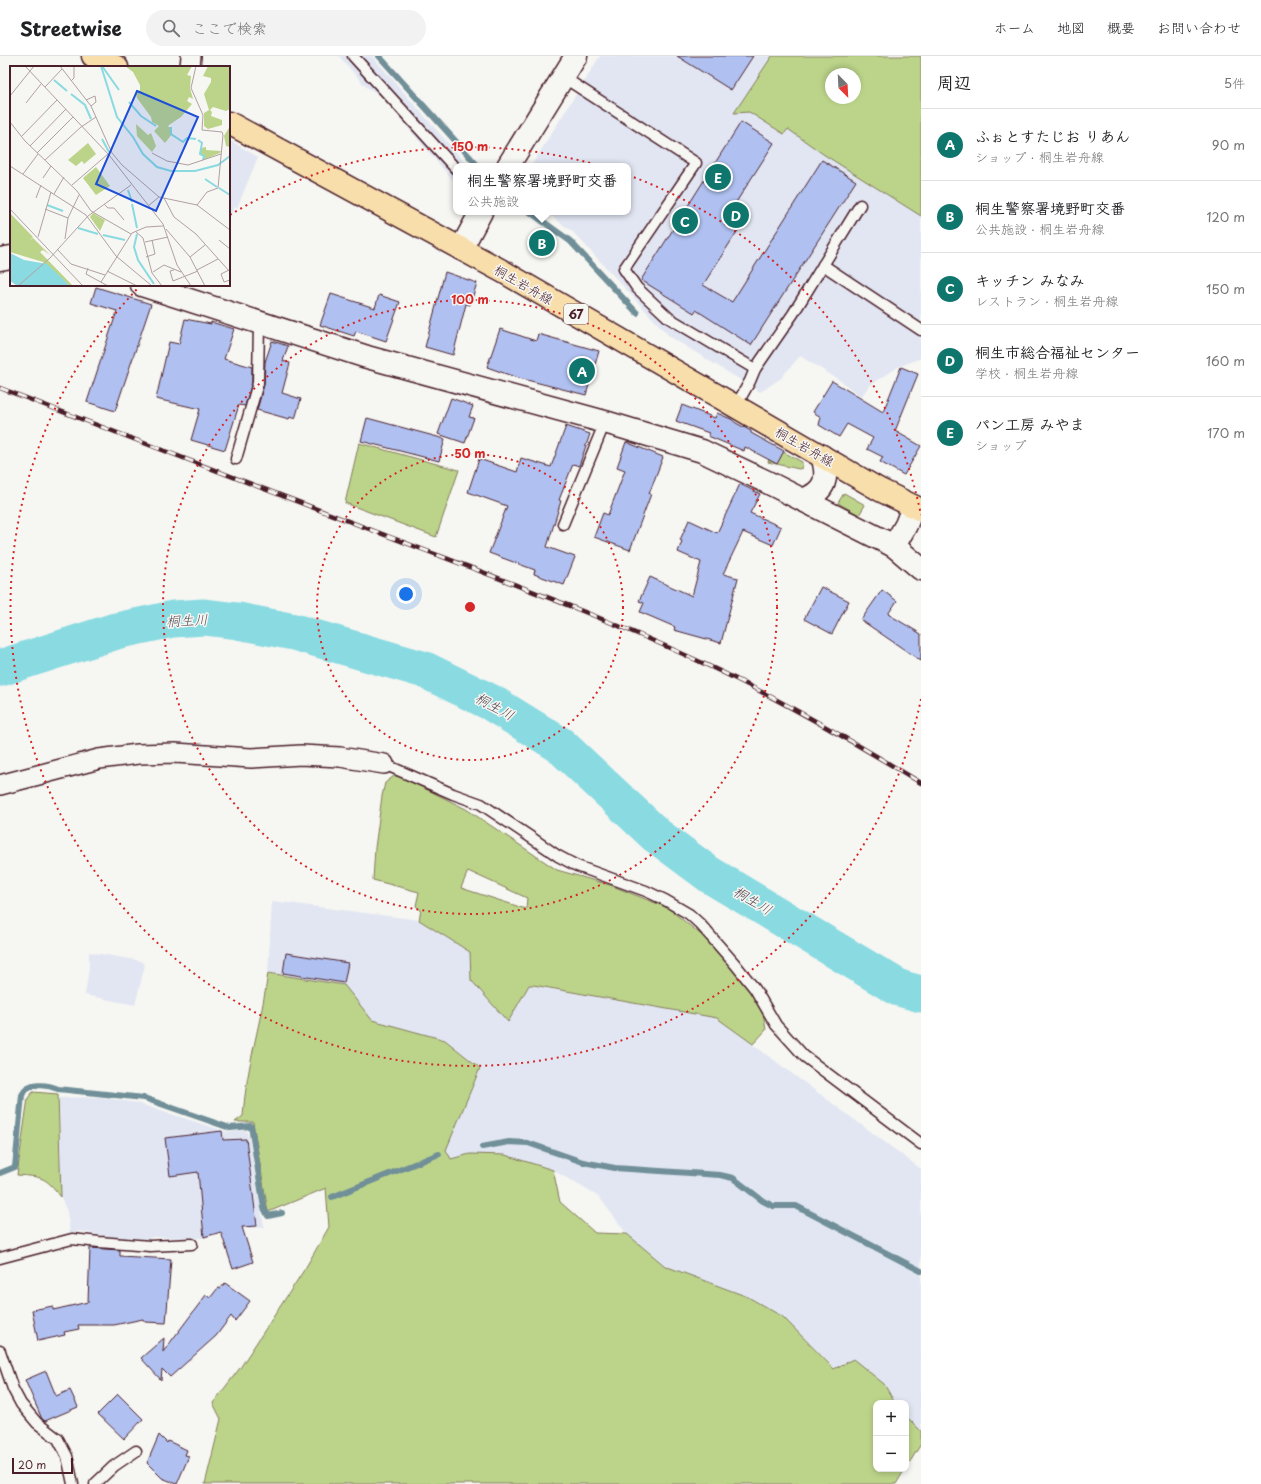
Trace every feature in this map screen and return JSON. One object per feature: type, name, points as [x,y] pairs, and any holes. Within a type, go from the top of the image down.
[{"type":"main road","points":[[93,56],[115,66]]},
{"type":"main road","name":"桐生岩舟線","points":[[230,124],[462,249],[880,490],[917,508]]},
{"type":"street","points":[[190,66],[191,56]]},
{"type":"street","points":[[510,163],[576,56]]},
{"type":"street","points":[[462,249],[479,215]]},
{"type":"street","points":[[0,259],[10,257]]},
{"type":"street","points":[[145,286],[367,357],[605,422],[702,451],[894,546],[921,568]]},
{"type":"street","points":[[803,500],[811,497],[820,490],[825,482],[826,468],[822,456]]},
{"type":"street","points":[[894,546],[917,508]]},
{"type":"street","points":[[0,785],[99,759],[138,754],[176,753],[251,758],[309,755],[340,757],[384,764]]},
{"type":"lane","points":[[353,56],[453,166]]},
{"type":"lane","points":[[563,77],[696,163],[624,269],[637,288],[669,318],[755,369]]},
{"type":"lane","points":[[736,406],[755,369],[792,314],[860,205]]},
{"type":"lane","points":[[823,265],[921,330]]},
{"type":"lane","points":[[236,460],[258,383],[259,323]]},
{"type":"lane","points":[[563,524],[605,422]]},
{"type":"lane","points":[[384,764],[480,804],[558,856],[576,866],[646,891],[689,914],[700,924],[735,964],[755,989],[776,1025],[804,1056],[921,1144]]},
{"type":"lane","points":[[0,1258],[72,1239],[150,1246],[192,1244]]},
{"type":"lane","points":[[0,1352],[13,1389],[21,1404],[37,1423],[58,1439],[67,1456],[73,1484]]},
{"type":"lane","points":[[95,1484],[114,1466],[136,1451]]},
{"type":"shaded area","points":[[339,56],[372,56],[465,163],[453,163],[453,180],[381,96],[365,86]]},
{"type":"shaded area","points":[[600,56],[921,56],[921,358],[898,367],[869,386],[861,397],[841,381],[800,356],[780,379],[760,392],[669,336],[573,232],[550,215],[631,215],[631,163],[533,163]]},
{"type":"shaded area","points":[[230,141],[258,157],[237,208],[234,207],[230,217]]},
{"type":"shaded area","points":[[272,901],[419,920],[470,952],[471,980],[508,1022],[529,985],[717,1018],[921,1169],[921,1431],[909,1419],[909,1400],[893,1400],[884,1384],[835,1369],[783,1317],[748,1297],[665,1266],[627,1234],[599,1197],[553,1170],[470,1154],[451,1159],[446,1150],[480,1067],[445,1040],[372,1020],[344,985],[268,973]]},
{"type":"shaded area","points":[[89,952],[141,961],[145,965],[135,1005],[85,995],[89,969]]},
{"type":"shaded area","points":[[99,1097],[137,1103],[227,1132],[246,1130],[249,1137],[264,1227],[233,1229],[204,1238],[152,1237],[148,1239],[103,1236],[81,1231],[70,1233],[67,1212],[61,1197],[59,1098]]},
{"type":"green space","points":[[772,56],[921,56],[921,216],[823,154],[788,129],[784,134],[749,112],[734,113]]},
{"type":"green space","points":[[359,443],[459,470],[436,537],[345,503]]},
{"type":"green space","points":[[774,447],[802,462],[802,468],[799,469],[768,462]]},
{"type":"green space","points":[[844,493],[865,505],[859,515],[838,503]]},
{"type":"green space","points":[[394,776],[400,776],[466,809],[557,870],[610,885],[668,908],[709,941],[756,998],[764,1018],[766,1030],[753,1044],[717,1018],[533,985],[529,985],[508,1022],[471,980],[470,952],[419,920],[421,910],[416,906],[419,892],[373,880],[375,848],[385,783]],"holes":[[[468,871],[527,898],[526,909],[461,888]]]},
{"type":"green space","points":[[268,973],[344,985],[372,1020],[445,1040],[480,1068],[446,1150],[451,1159],[470,1154],[505,1155],[553,1170],[560,1202],[595,1233],[627,1234],[665,1266],[748,1297],[783,1317],[834,1369],[853,1359],[884,1384],[893,1400],[873,1400],[873,1472],[903,1472],[896,1484],[205,1484],[221,1419],[213,1403],[240,1368],[306,1267],[329,1227],[326,1188],[268,1212],[253,1122],[235,1122],[243,1116],[247,1080]]},
{"type":"green space","points":[[33,1092],[58,1094],[61,1197],[47,1181],[38,1177],[17,1175],[28,1098]]},
{"type":"green space","points":[[909,1419],[921,1431],[921,1444],[909,1463]]},
{"type":"building","points":[[677,56],[753,56],[731,90]]},
{"type":"building","points":[[741,122],[774,143],[726,218],[740,227],[703,285],[732,302],[822,160],[856,181],[751,345],[696,310],[694,313],[641,280]]},
{"type":"building","points":[[445,272],[477,283],[470,305],[466,304],[453,355],[425,347]]},
{"type":"building","points":[[96,287],[151,304],[115,411],[87,402],[117,311],[91,303]]},
{"type":"building","points":[[331,294],[375,308],[379,295],[400,302],[386,341],[356,331],[354,336],[320,325]]},
{"type":"building","points":[[185,319],[211,324],[211,322],[234,329],[224,359],[252,367],[252,382],[245,406],[239,405],[225,450],[191,440],[200,409],[156,399],[169,342],[179,344]]},
{"type":"building","points":[[500,329],[536,341],[538,334],[599,351],[586,395],[515,377],[487,367]]},
{"type":"building","points":[[272,341],[288,346],[283,361],[290,363],[282,393],[301,399],[295,419],[290,417],[289,419],[257,410],[264,385],[265,362]]},
{"type":"building","points":[[901,367],[918,374],[895,431],[921,446],[904,475],[880,462],[883,457],[867,449],[873,438],[847,424],[839,437],[819,425],[821,417],[813,412],[832,381],[883,412]]},
{"type":"building","points":[[451,398],[473,406],[469,417],[474,418],[465,443],[438,434]]},
{"type":"building","points":[[682,405],[715,418],[717,413],[731,419],[751,431],[751,433],[784,451],[777,464],[745,447],[744,451],[708,436],[709,433],[676,421]]},
{"type":"building","points":[[367,418],[445,439],[439,461],[361,441]]},
{"type":"building","points":[[566,426],[590,434],[579,466],[573,464],[559,500],[561,501],[547,547],[575,557],[564,585],[534,574],[535,570],[489,553],[507,506],[468,492],[479,459],[517,472],[521,458],[551,467]]},
{"type":"building","points":[[626,442],[663,457],[630,550],[594,537],[603,513],[608,515],[625,470],[617,467]]},
{"type":"building","points":[[740,484],[760,494],[750,513],[781,527],[773,545],[743,532],[723,574],[738,578],[721,643],[674,630],[675,627],[640,612],[644,603],[639,601],[650,577],[692,596],[701,562],[678,552],[682,541],[680,540],[689,520],[717,533]]},
{"type":"building","points":[[821,587],[849,601],[832,634],[804,619]]},
{"type":"building","points":[[882,590],[897,601],[888,614],[921,634],[921,661],[861,620]]},
{"type":"building","points":[[286,953],[348,963],[344,983],[283,973]]},
{"type":"building","points":[[222,1131],[223,1140],[246,1139],[257,1226],[242,1227],[253,1262],[233,1269],[221,1232],[204,1237],[198,1172],[170,1176],[165,1138]]},
{"type":"building","points":[[90,1248],[120,1250],[120,1256],[171,1259],[166,1323],[145,1322],[143,1319],[114,1325],[78,1325],[79,1329],[64,1332],[65,1335],[38,1341],[32,1310],[53,1306],[53,1310],[88,1302]]},
{"type":"building","points":[[225,1283],[250,1301],[235,1321],[231,1316],[216,1336],[170,1377],[162,1369],[161,1380],[141,1358],[164,1338],[163,1352],[206,1295],[210,1298],[218,1288],[220,1289]]},
{"type":"building","points":[[46,1371],[56,1396],[70,1390],[78,1407],[45,1421],[42,1419],[25,1380]]},
{"type":"building","points":[[118,1394],[143,1419],[124,1439],[98,1414]]},
{"type":"building","points":[[159,1435],[167,1443],[168,1441],[187,1450],[185,1455],[189,1456],[177,1484],[162,1478],[147,1463]]},
{"type":"waterway","points":[[379,56],[475,163]]},
{"type":"waterway","points":[[534,215],[570,241],[637,313]]},
{"type":"waterway","name":"桐生川","points":[[0,668],[116,631],[173,619],[204,617],[238,621],[294,632],[425,670],[492,703],[560,745],[656,835],[710,875],[899,988],[921,994]]},
{"type":"waterway","points":[[0,1173],[15,1167],[22,1095],[29,1088],[43,1085],[58,1089],[144,1098],[230,1128],[251,1126],[264,1208],[268,1216],[282,1213]]},
{"type":"waterway","points":[[482,1147],[509,1142],[528,1143],[583,1162],[615,1168],[720,1175],[733,1178],[763,1201],[773,1206],[796,1206],[921,1271]]},
{"type":"waterway","points":[[332,1197],[439,1154]]},
{"type":"railway","points":[[0,388],[503,580],[668,647],[736,679],[790,707],[843,736],[921,783]]},
{"type":"place","name":"パン工房 みやま","points":[[718,177]]},
{"type":"place","name":"桐生市総合福祉センター","points":[[736,215]]},
{"type":"place","name":"キッチン みなみ","points":[[685,221]]},
{"type":"place","name":"桐生警察署境野町交番","points":[[542,243]]},
{"type":"place","name":"ふぉとすたじお りあん","points":[[582,371]]}]
